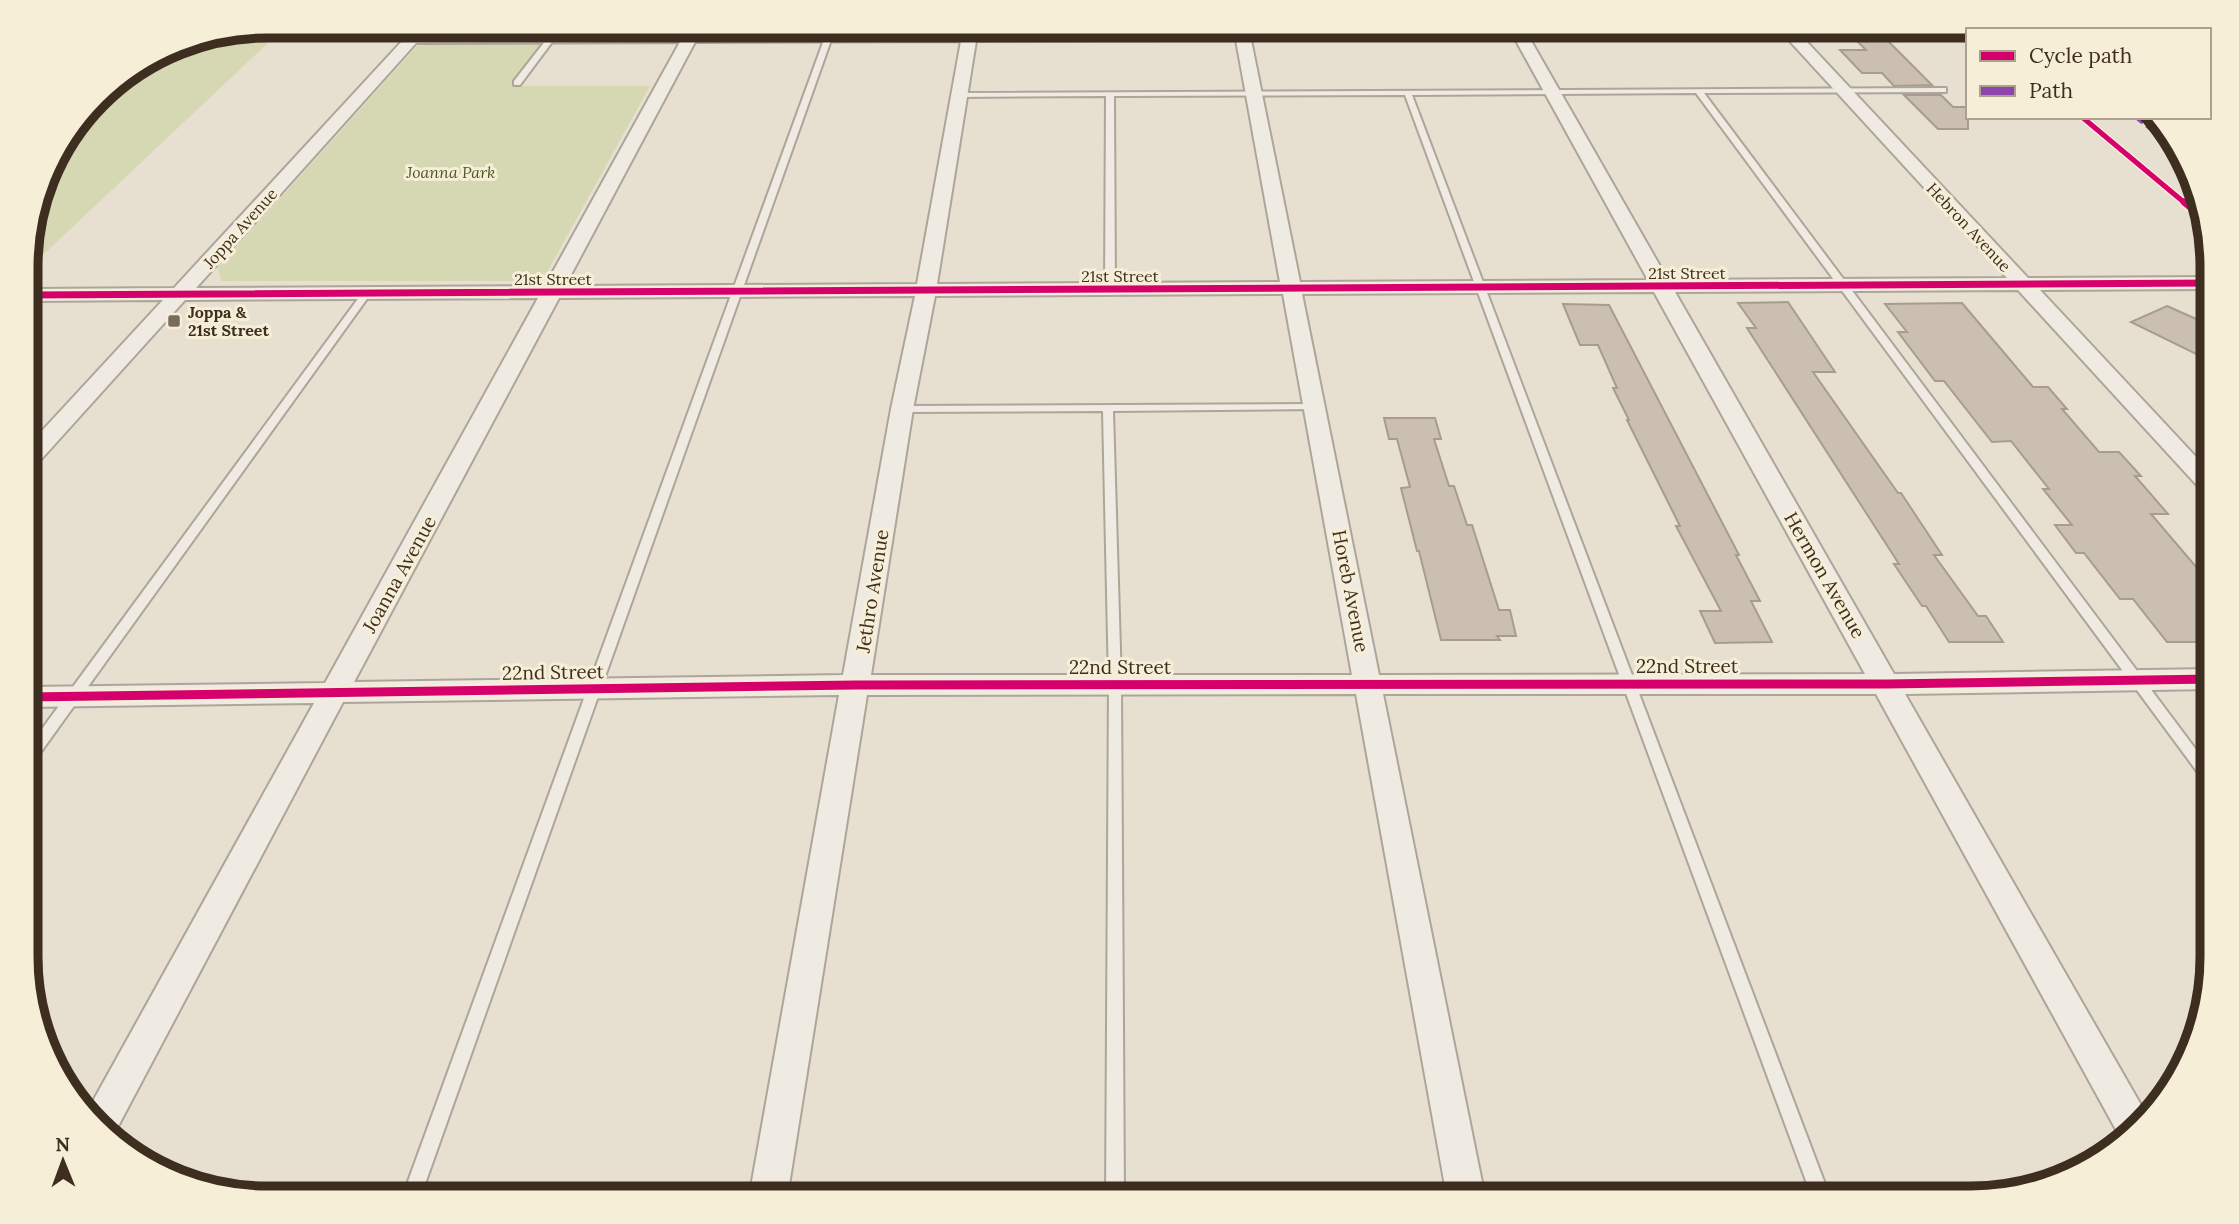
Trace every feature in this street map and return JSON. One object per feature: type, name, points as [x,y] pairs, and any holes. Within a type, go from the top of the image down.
[{"type":"street","name":"Joppa Avenue","points":[[38,449],[413,38]]},
{"type":"street","name":"Joanna Avenue","points":[[104,1116],[690,38]]},
{"type":"street","name":"Jethro Avenue","points":[[770,1186],[902,409],[969,38]]},
{"type":"street","name":"Horeb Avenue","points":[[1243,38],[1464,1185]]},
{"type":"street","name":"Hermon Avenue","points":[[1523,38],[2130,1120]]},
{"type":"street","name":"Hebron Avenue","points":[[1794,38],[2200,475]]},
{"type":"street","name":"21st Street","points":[[38,295],[2200,284]]},
{"type":"street","name":"22nd Street","points":[[38,697],[856,685],[1887,684],[2200,679]]},
{"type":"lane","points":[[517,83],[552,38]]},
{"type":"lane","points":[[415,1186],[829,38]]},
{"type":"lane","points":[[959,95],[1943,90]]},
{"type":"lane","points":[[1698,91],[2200,765]]},
{"type":"lane","points":[[1408,93],[1817,1185]]},
{"type":"lane","points":[[1110,94],[1110,290]]},
{"type":"lane","points":[[38,745],[366,294]]},
{"type":"lane","points":[[902,409],[1314,407]]},
{"type":"lane","points":[[1108,408],[1115,684],[1115,1186]]},
{"type":"green space","points":[[273,38],[39,259],[46,209],[56,180],[77,140],[117,95],[153,69],[180,56],[238,40]]},
{"type":"green space","name":"Joanna Park","points":[[435,43],[544,43],[518,86],[650,86],[546,274],[526,281],[221,281],[218,268],[417,46]]},
{"type":"building","points":[[1886,39],[1932,85],[1894,86],[1882,73],[1862,73],[1840,50],[1866,50],[1856,40]]},
{"type":"building","points":[[1904,95],[1941,95],[1953,107],[1966,107],[1968,129],[1938,129]]},
{"type":"building","points":[[1788,302],[1835,372],[1813,372],[1898,493],[1901,493],[1942,555],[1934,555],[1978,616],[1986,616],[2003,642],[1949,642],[1894,564],[1899,564],[1747,328],[1756,328],[1738,303]]},
{"type":"building","points":[[1962,303],[2033,387],[2048,387],[2067,409],[2062,409],[2099,452],[2119,452],[2141,476],[2135,476],[2168,514],[2151,514],[2197,568],[2200,568],[2200,642],[2167,642],[2133,599],[2120,599],[2084,553],[2076,553],[2055,525],[2072,525],[2043,489],[2049,489],[2011,441],[1992,442],[1944,381],[1935,381],[1898,332],[1907,332],[1885,304]]},
{"type":"building","points":[[1563,304],[1609,305],[1739,555],[1736,555],[1760,601],[1751,601],[1772,642],[1715,643],[1700,611],[1721,611],[1676,526],[1680,526],[1627,420],[1613,388],[1617,388],[1598,345],[1580,345]]},
{"type":"building","points":[[2167,306],[2200,321],[2200,352],[2196,354],[2131,322]]},
{"type":"building","points":[[1384,418],[1435,418],[1441,439],[1434,439],[1449,486],[1454,486],[1467,525],[1472,525],[1499,610],[1510,610],[1516,636],[1497,636],[1500,640],[1441,640],[1401,488],[1410,487],[1397,439],[1389,439]]},
{"type":"marked path","points":[[2139,119],[2157,133]]},
{"type":"cycle path","points":[[2084,119],[2192,208]]},
{"type":"cycle path","points":[[38,295],[2200,283]]},
{"type":"cycle path","points":[[38,697],[856,685],[1887,684],[2200,679]]},
{"type":"place","name":"Joppa & 21st Street","points":[[174,321]]}]
